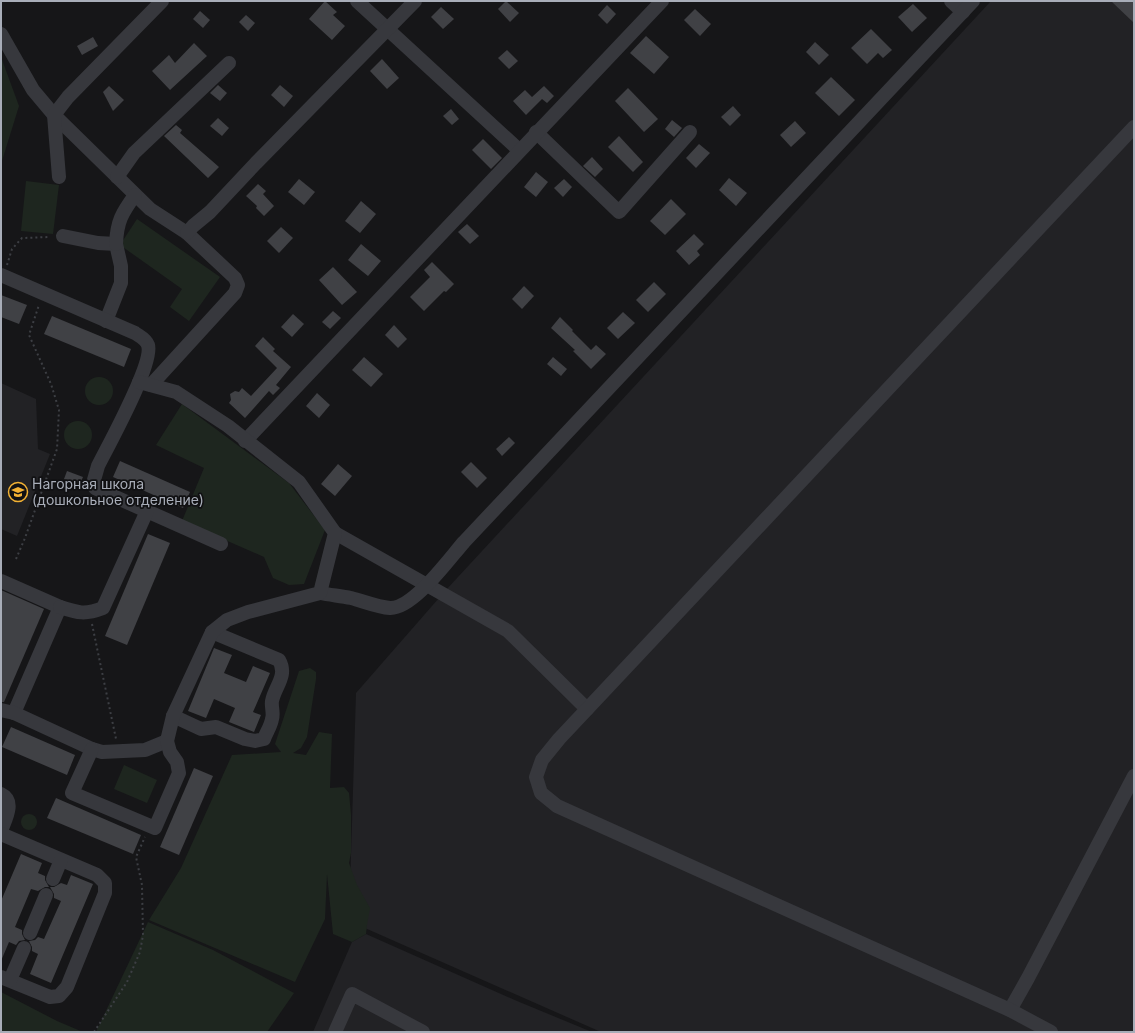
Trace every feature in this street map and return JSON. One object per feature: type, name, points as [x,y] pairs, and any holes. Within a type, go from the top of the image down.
[{"type":"street","points":[[59,177],[54,115],[68,97],[162,1]]},
{"type":"street","points":[[357,1],[519,150]]},
{"type":"street","points":[[187,233],[210,212],[415,1]]},
{"type":"street","points":[[245,441],[424,253],[536,132],[662,1]]},
{"type":"street","points":[[951,1],[963,12]]},
{"type":"street","points":[[92,749],[72,793],[155,828],[179,773],[177,762],[170,752],[167,741],[173,716],[212,632],[227,620],[248,612],[320,593],[391,608],[401,605],[413,598],[427,585],[469,536],[973,1]]},
{"type":"street","points":[[1,34],[33,90],[54,115],[150,209],[187,233],[235,278],[238,285],[235,293],[145,384],[98,466],[94,480],[95,488],[221,544]]},
{"type":"street","points":[[117,177],[134,153],[229,64]]},
{"type":"street","points":[[1051,1032],[1010,1010],[557,806],[541,793],[536,777],[542,760],[559,739],[1134,127]]},
{"type":"street","points":[[536,132],[619,212],[690,132]]},
{"type":"street","points":[[106,321],[121,283],[121,266],[116,244],[117,227],[124,211],[135,195]]},
{"type":"street","points":[[63,236],[98,243],[116,244]]},
{"type":"street","points":[[2,276],[44,292],[135,333],[145,340],[149,345],[145,384]]},
{"type":"street","points":[[145,384],[176,392],[228,426],[245,441],[299,482],[336,533],[508,632],[587,709]]},
{"type":"street","points":[[1,580],[72,612],[90,613],[103,608],[147,511]]},
{"type":"street","points":[[320,593],[336,533]]},
{"type":"street","points":[[60,607],[7,711],[92,749],[102,752],[145,750],[167,741]]},
{"type":"street","points":[[173,716],[202,729],[216,728],[245,739],[255,741],[264,739],[272,720],[272,702],[282,675],[283,668],[279,660],[212,632]]},
{"type":"street","points":[[1010,1010],[1134,776]]},
{"type":"street","points":[[1,794],[8,801],[9,807],[1,831]]},
{"type":"street","points":[[1,834],[97,875],[105,883],[105,893],[67,987],[59,996],[50,997],[5,978],[24,948]]},
{"type":"street","points":[[52,879],[61,860]]},
{"type":"street","points":[[30,933],[46,895]]},
{"type":"street","points":[[335,1032],[352,994],[422,1032]]},
{"type":"path","points":[[2,276],[12,249],[22,238],[63,236]]},
{"type":"path","points":[[16,559],[57,449],[59,410],[51,384],[29,335],[44,292]]},
{"type":"path","points":[[90,613],[119,752]]},
{"type":"path","points":[[94,1032],[127,982],[140,952],[144,935],[142,885],[136,856],[150,826]]},
{"type":"shaded area","points":[[991,1],[1134,1],[1134,1032],[601,1032],[349,921],[356,693],[446,590]]},
{"type":"shaded area","points":[[1,57],[19,106],[1,164]]},
{"type":"shaded area","points":[[26,181],[59,185],[53,234],[21,231]]},
{"type":"shaded area","points":[[137,219],[220,277],[189,321],[170,307],[182,289],[120,245]]},
{"type":"shaded area","points":[[99,377],[109,381],[113,391],[109,401],[99,405],[89,401],[85,391],[89,381]]},
{"type":"shaded area","name":"Нагорная школа (дошкольное отделение)","points":[[1,383],[36,399],[38,449],[50,454],[17,536],[1,529]]},
{"type":"shaded area","points":[[182,404],[289,483],[325,530],[304,584],[289,585],[273,578],[264,557],[182,521],[204,468],[156,445]]},
{"type":"shaded area","points":[[78,421],[88,425],[92,435],[88,445],[78,449],[68,445],[64,435],[68,425]]},
{"type":"shaded area","points":[[310,668],[316,672],[316,679],[307,737],[301,748],[293,753],[306,755],[319,732],[332,734],[330,788],[344,787],[349,793],[351,815],[351,853],[349,863],[357,885],[370,908],[366,934],[352,942],[333,934],[327,874],[325,919],[295,982],[149,920],[181,868],[232,755],[281,752],[275,744],[299,671]]},
{"type":"shaded area","points":[[124,765],[157,780],[147,803],[114,789]]},
{"type":"shaded area","points":[[26,814],[32,814],[37,819],[35,828],[32,830],[26,830],[21,825],[21,819]]},
{"type":"shaded area","points":[[148,922],[213,950],[294,993],[267,1032],[96,1032]]},
{"type":"shaded area","points":[[366,934],[517,1001],[592,1032],[313,1032],[352,942]]},
{"type":"shaded area","points":[[1,992],[57,1021],[83,1032],[1,1032]]},
{"type":"building","points":[[325,1],[337,12],[333,15],[345,26],[332,40],[309,19]]},
{"type":"building","points":[[506,1],[519,13],[510,22],[498,9]]},
{"type":"building","points":[[1111,1],[1134,1],[1134,23]]},
{"type":"building","points":[[913,4],[927,18],[912,32],[898,17]]},
{"type":"building","points":[[607,5],[616,14],[607,24],[598,15]]},
{"type":"building","points":[[441,7],[454,19],[443,29],[431,17]]},
{"type":"building","points":[[695,9],[711,24],[700,36],[684,20]]},
{"type":"building","points":[[200,11],[210,20],[203,28],[193,19]]},
{"type":"building","points":[[246,15],[255,23],[248,31],[239,22]]},
{"type":"building","points":[[871,29],[892,50],[883,58],[878,53],[867,64],[851,48]]},
{"type":"building","points":[[646,36],[669,57],[654,74],[630,53]]},
{"type":"building","points":[[93,37],[98,46],[82,55],[77,46]]},
{"type":"building","points":[[815,42],[829,55],[819,65],[806,52]]},
{"type":"building","points":[[194,43],[207,56],[170,90],[152,71],[169,55],[175,63]]},
{"type":"building","points":[[507,50],[518,61],[509,69],[498,58]]},
{"type":"building","points":[[382,59],[399,78],[387,89],[370,71]]},
{"type":"building","points":[[831,77],[855,100],[839,116],[815,93]]},
{"type":"building","points":[[218,85],[227,93],[220,101],[210,93]]},
{"type":"building","points":[[280,85],[293,96],[284,107],[271,95]]},
{"type":"building","points":[[109,86],[124,100],[113,111],[103,92]]},
{"type":"building","points":[[544,86],[554,96],[547,103],[542,99],[526,115],[513,101],[525,90],[532,97]]},
{"type":"building","points":[[628,88],[658,119],[644,132],[615,101]]},
{"type":"building","points":[[733,106],[741,115],[730,126],[721,117]]},
{"type":"building","points":[[451,109],[459,119],[452,125],[443,116]]},
{"type":"building","points":[[218,118],[229,128],[222,136],[210,126]]},
{"type":"building","points":[[672,120],[682,128],[674,137],[665,129]]},
{"type":"building","points":[[795,121],[806,133],[791,147],[780,135]]},
{"type":"building","points":[[176,125],[182,130],[180,133],[219,167],[208,178],[164,136]]},
{"type":"building","points":[[619,136],[643,162],[633,172],[608,147]]},
{"type":"building","points":[[483,139],[502,158],[491,169],[472,150]]},
{"type":"building","points":[[699,144],[710,153],[696,168],[686,158]]},
{"type":"building","points":[[592,157],[603,169],[595,177],[583,166]]},
{"type":"building","points":[[536,172],[548,182],[536,197],[524,187]]},
{"type":"building","points":[[729,178],[747,193],[736,206],[719,190]]},
{"type":"building","points":[[299,179],[315,192],[304,205],[288,192]]},
{"type":"building","points":[[564,179],[572,187],[563,197],[554,188]]},
{"type":"building","points":[[258,184],[266,191],[263,194],[274,206],[264,216],[256,208],[257,206],[246,196]]},
{"type":"building","points":[[671,199],[686,214],[665,235],[650,221]]},
{"type":"building","points":[[361,201],[376,214],[360,233],[345,221]]},
{"type":"building","points":[[467,224],[479,236],[470,244],[458,232]]},
{"type":"building","points":[[281,227],[293,238],[279,253],[267,241]]},
{"type":"building","points":[[694,234],[704,244],[697,251],[700,255],[689,265],[676,251]]},
{"type":"building","points":[[361,244],[381,261],[368,276],[348,260]]},
{"type":"building","points":[[432,262],[454,284],[446,292],[444,291],[424,311],[410,297],[430,277],[424,270]]},
{"type":"building","points":[[333,267],[357,292],[342,305],[319,280]]},
{"type":"building","points":[[654,282],[666,294],[648,312],[636,300]]},
{"type":"building","points":[[524,286],[534,296],[522,309],[512,299]]},
{"type":"building","points":[[1,295],[27,305],[19,324],[1,317]]},
{"type":"building","points":[[333,311],[341,318],[330,329],[322,322]]},
{"type":"building","points":[[623,312],[635,323],[618,339],[607,328]]},
{"type":"building","points":[[293,314],[304,324],[292,337],[281,327]]},
{"type":"building","points":[[52,316],[131,349],[124,367],[44,334]]},
{"type":"building","points":[[560,317],[591,350],[596,345],[606,354],[591,369],[573,351],[575,350],[551,328]]},
{"type":"building","points":[[394,325],[407,339],[398,348],[385,335]]},
{"type":"building","points":[[263,337],[275,349],[273,351],[291,367],[276,385],[280,388],[273,395],[269,391],[245,418],[229,403],[231,400],[230,394],[235,391],[239,392],[242,388],[251,396],[277,368],[255,346]]},
{"type":"building","points":[[364,357],[383,374],[371,387],[352,370]]},
{"type":"building","points":[[553,357],[567,369],[561,376],[547,364]]},
{"type":"building","points":[[317,393],[330,405],[319,418],[306,406]]},
{"type":"building","points":[[509,437],[515,443],[502,456],[496,449]]},
{"type":"building","points":[[120,461],[190,492],[183,508],[113,477]]},
{"type":"building","points":[[471,462],[487,478],[477,488],[461,472]]},
{"type":"building","points":[[338,464],[352,476],[335,496],[321,484]]},
{"type":"building","points":[[67,471],[83,477],[79,486],[64,479]]},
{"type":"building","points":[[148,534],[170,543],[127,645],[105,636]]},
{"type":"building","points":[[1,590],[44,609],[4,702],[1,702]]},
{"type":"building","points":[[214,648],[232,655],[224,673],[246,682],[253,666],[270,673],[253,712],[261,715],[254,732],[229,722],[235,708],[214,699],[206,718],[188,711]]},
{"type":"building","points":[[11,727],[75,755],[67,775],[2,747]]},
{"type":"building","points":[[194,768],[213,776],[179,855],[160,847]]},
{"type":"building","points":[[56,798],[141,835],[133,854],[47,818]]},
{"type":"building","points":[[21,854],[42,863],[38,873],[45,876],[45,880],[49,887],[45,887],[38,891],[31,889],[15,927],[22,930],[25,940],[19,941],[16,945],[9,942],[1,961],[1,901]]},
{"type":"building","points":[[71,875],[93,884],[51,983],[30,974],[38,954],[32,951],[29,941],[35,940],[38,937],[44,939],[61,901],[54,898],[54,894],[50,887],[54,887],[61,883],[67,885]]},
{"type":"place","name":"Нагорная школа (дошкольное отделение)","points":[[18,492]]}]
